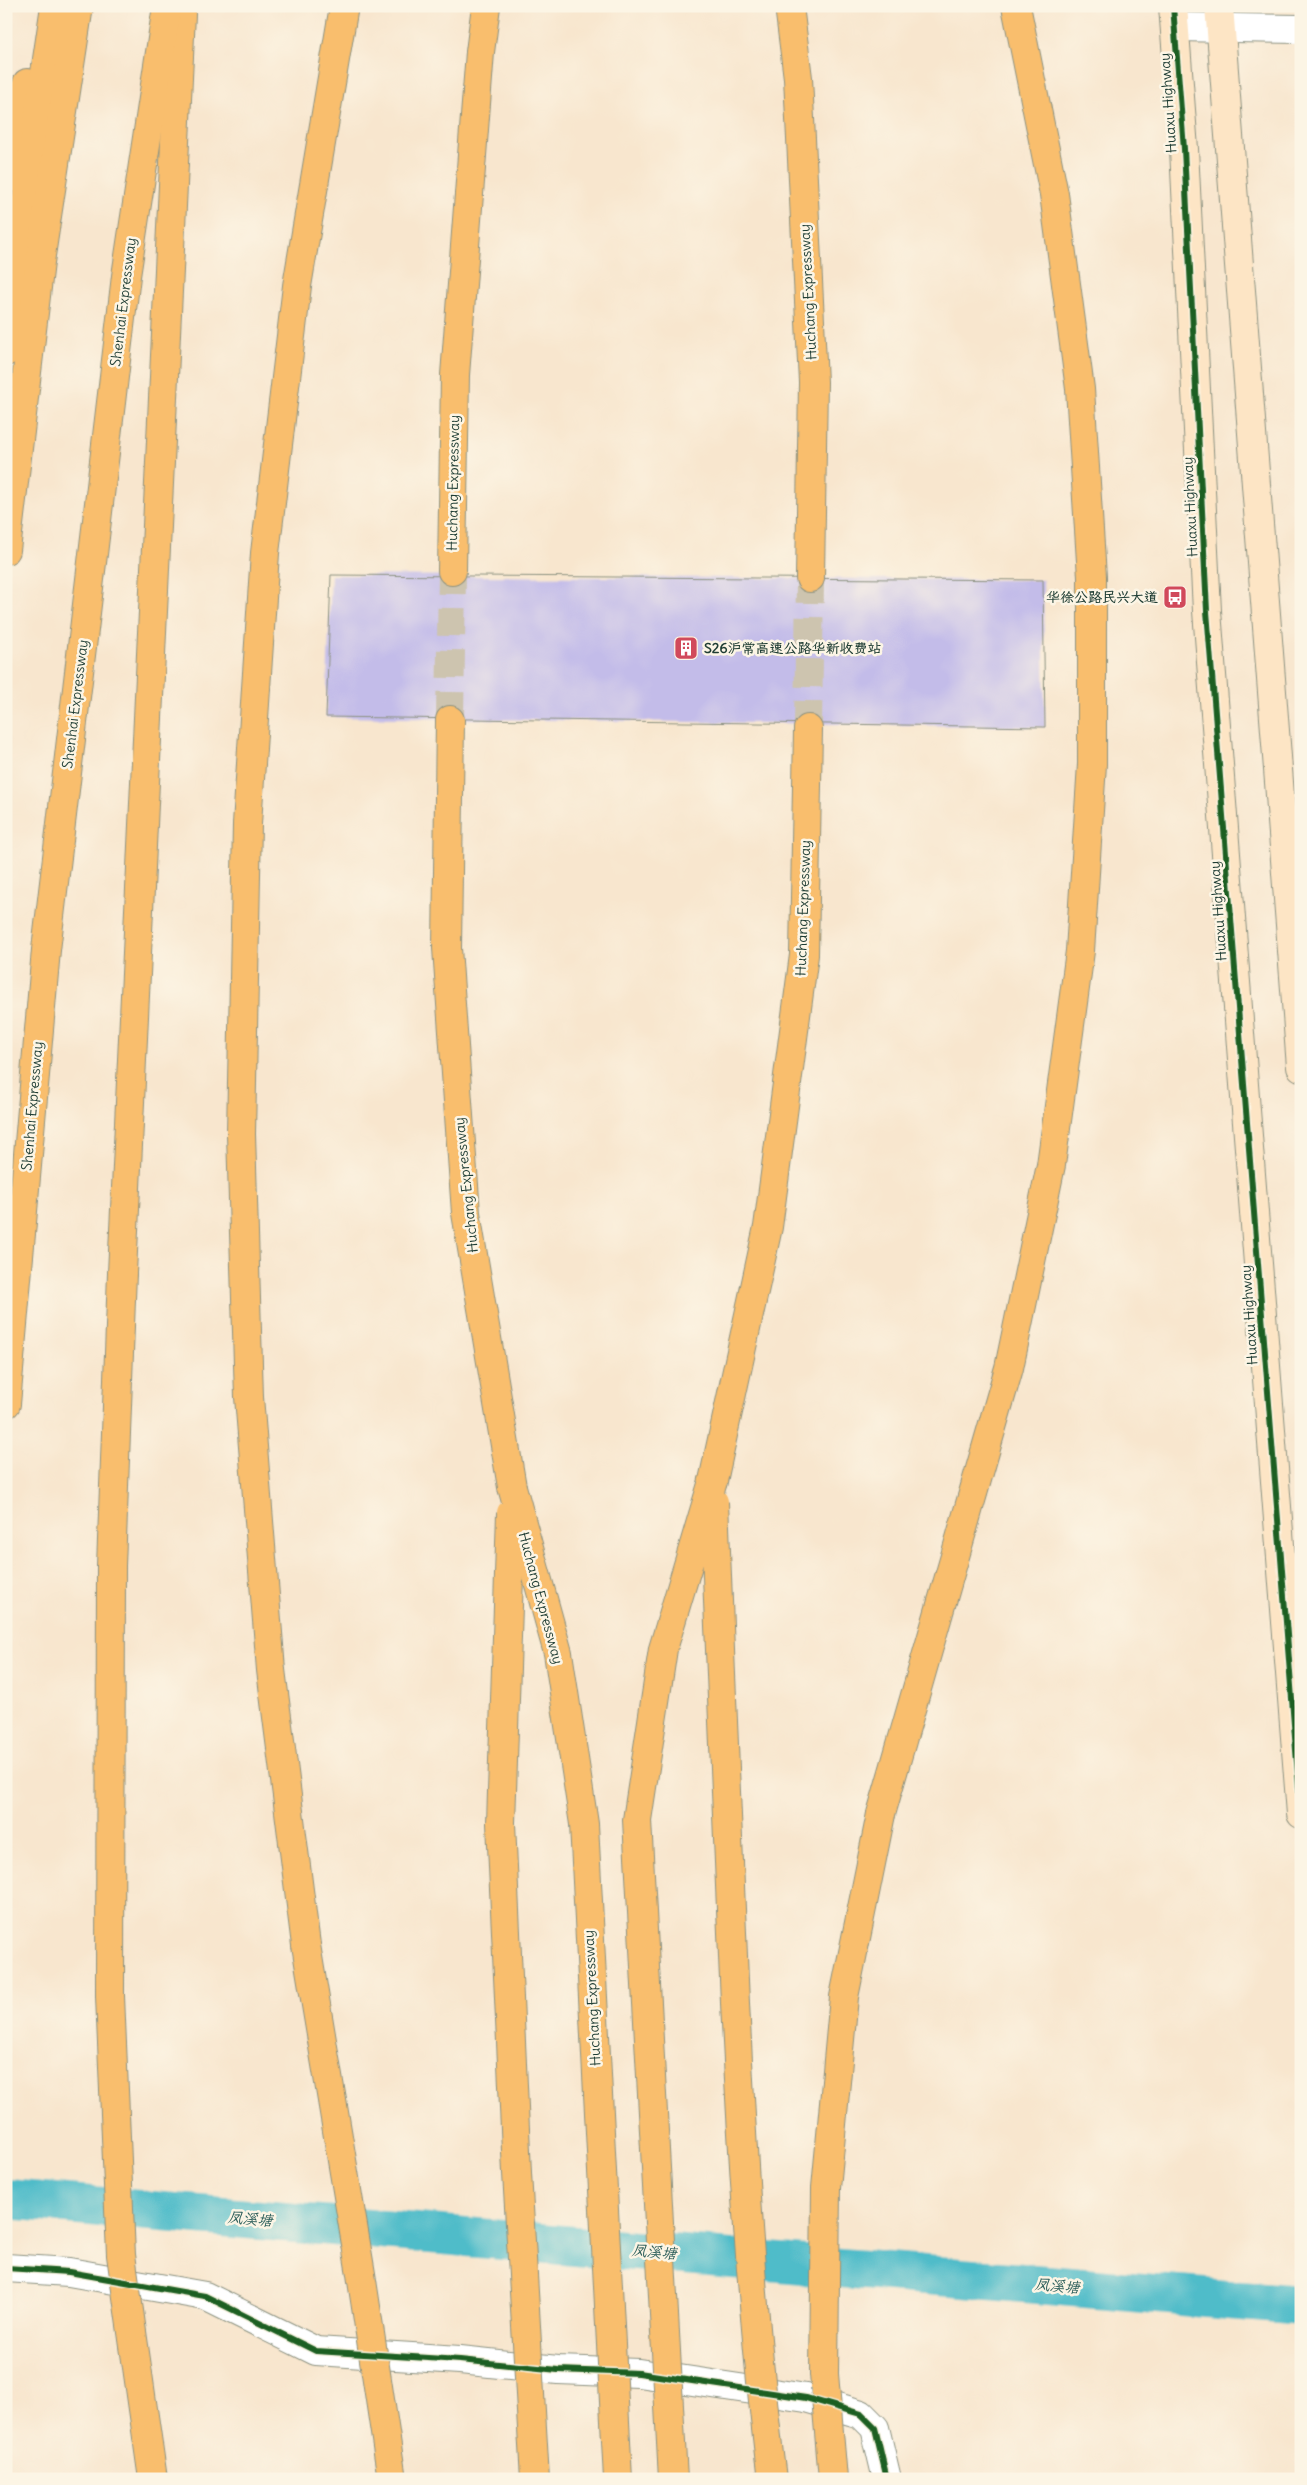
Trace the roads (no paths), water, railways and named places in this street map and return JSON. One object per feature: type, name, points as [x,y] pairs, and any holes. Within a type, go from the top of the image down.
[{"type":"highway","points":[[6,179],[43,6]]},
{"type":"highway","points":[[6,352],[19,249],[55,6]]},
{"type":"highway","points":[[6,550],[40,262],[79,6]]},
{"type":"highway","name":"Shenhai Expressway","points":[[6,1404],[46,950],[126,276],[167,6]]},
{"type":"highway","points":[[154,2479],[121,2255],[110,1996],[111,1566],[122,1274],[182,6]]},
{"type":"highway","points":[[344,6],[297,286],[265,553],[247,824],[241,1134],[249,1397],[271,1670],[306,1945],[361,2274],[392,2479]]},
{"type":"highway","name":"Huchang Expressway","points":[[452,571],[455,375],[480,52],[486,6]]},
{"type":"highway","name":"Huchang Expressway","points":[[789,6],[798,78],[813,382],[810,578]]},
{"type":"highway","points":[[833,2479],[824,2374],[826,2188],[844,1998],[881,1814],[1009,1368],[1051,1165],[1080,951],[1092,764],[1092,577],[1081,409],[1054,194],[1016,6]]},
{"type":"highway","name":"Huchang Expressway","points":[[450,720],[447,948],[466,1213],[512,1487],[558,1652],[584,1824],[618,2479]]},
{"type":"highway","name":"Huchang Expressway","points":[[672,2479],[637,1820],[663,1649],[714,1481],[768,1227],[804,954],[808,729]]},
{"type":"highway","points":[[714,1481],[726,1820],[744,2182],[761,2394],[772,2479]]},
{"type":"highway","points":[[512,1487],[501,1823],[517,2173],[535,2479]]},
{"type":"street","points":[[1174,17],[1220,17],[1301,29]]},
{"type":"street","name":"Huaxu Highway","points":[[1174,17],[1184,149],[1207,611],[1301,1814]]},
{"type":"street","points":[[1220,17],[1301,1067]]},
{"type":"street","points":[[6,2268],[69,2272],[205,2296],[316,2350],[460,2360],[558,2370],[639,2373],[806,2398],[861,2414],[875,2428],[887,2479]]},
{"type":"waterway","name":"凤溪塘","points":[[6,2199],[1301,2306]]},
{"type":"tunnel","points":[[450,720],[452,571]]},
{"type":"tunnel","points":[[808,729],[810,578]]},
{"type":"place","name":"华徐公路民兴大道","points":[[1175,597]]},
{"type":"place","name":"S26沪常高速公路华新收费站","points":[[686,648]]}]
